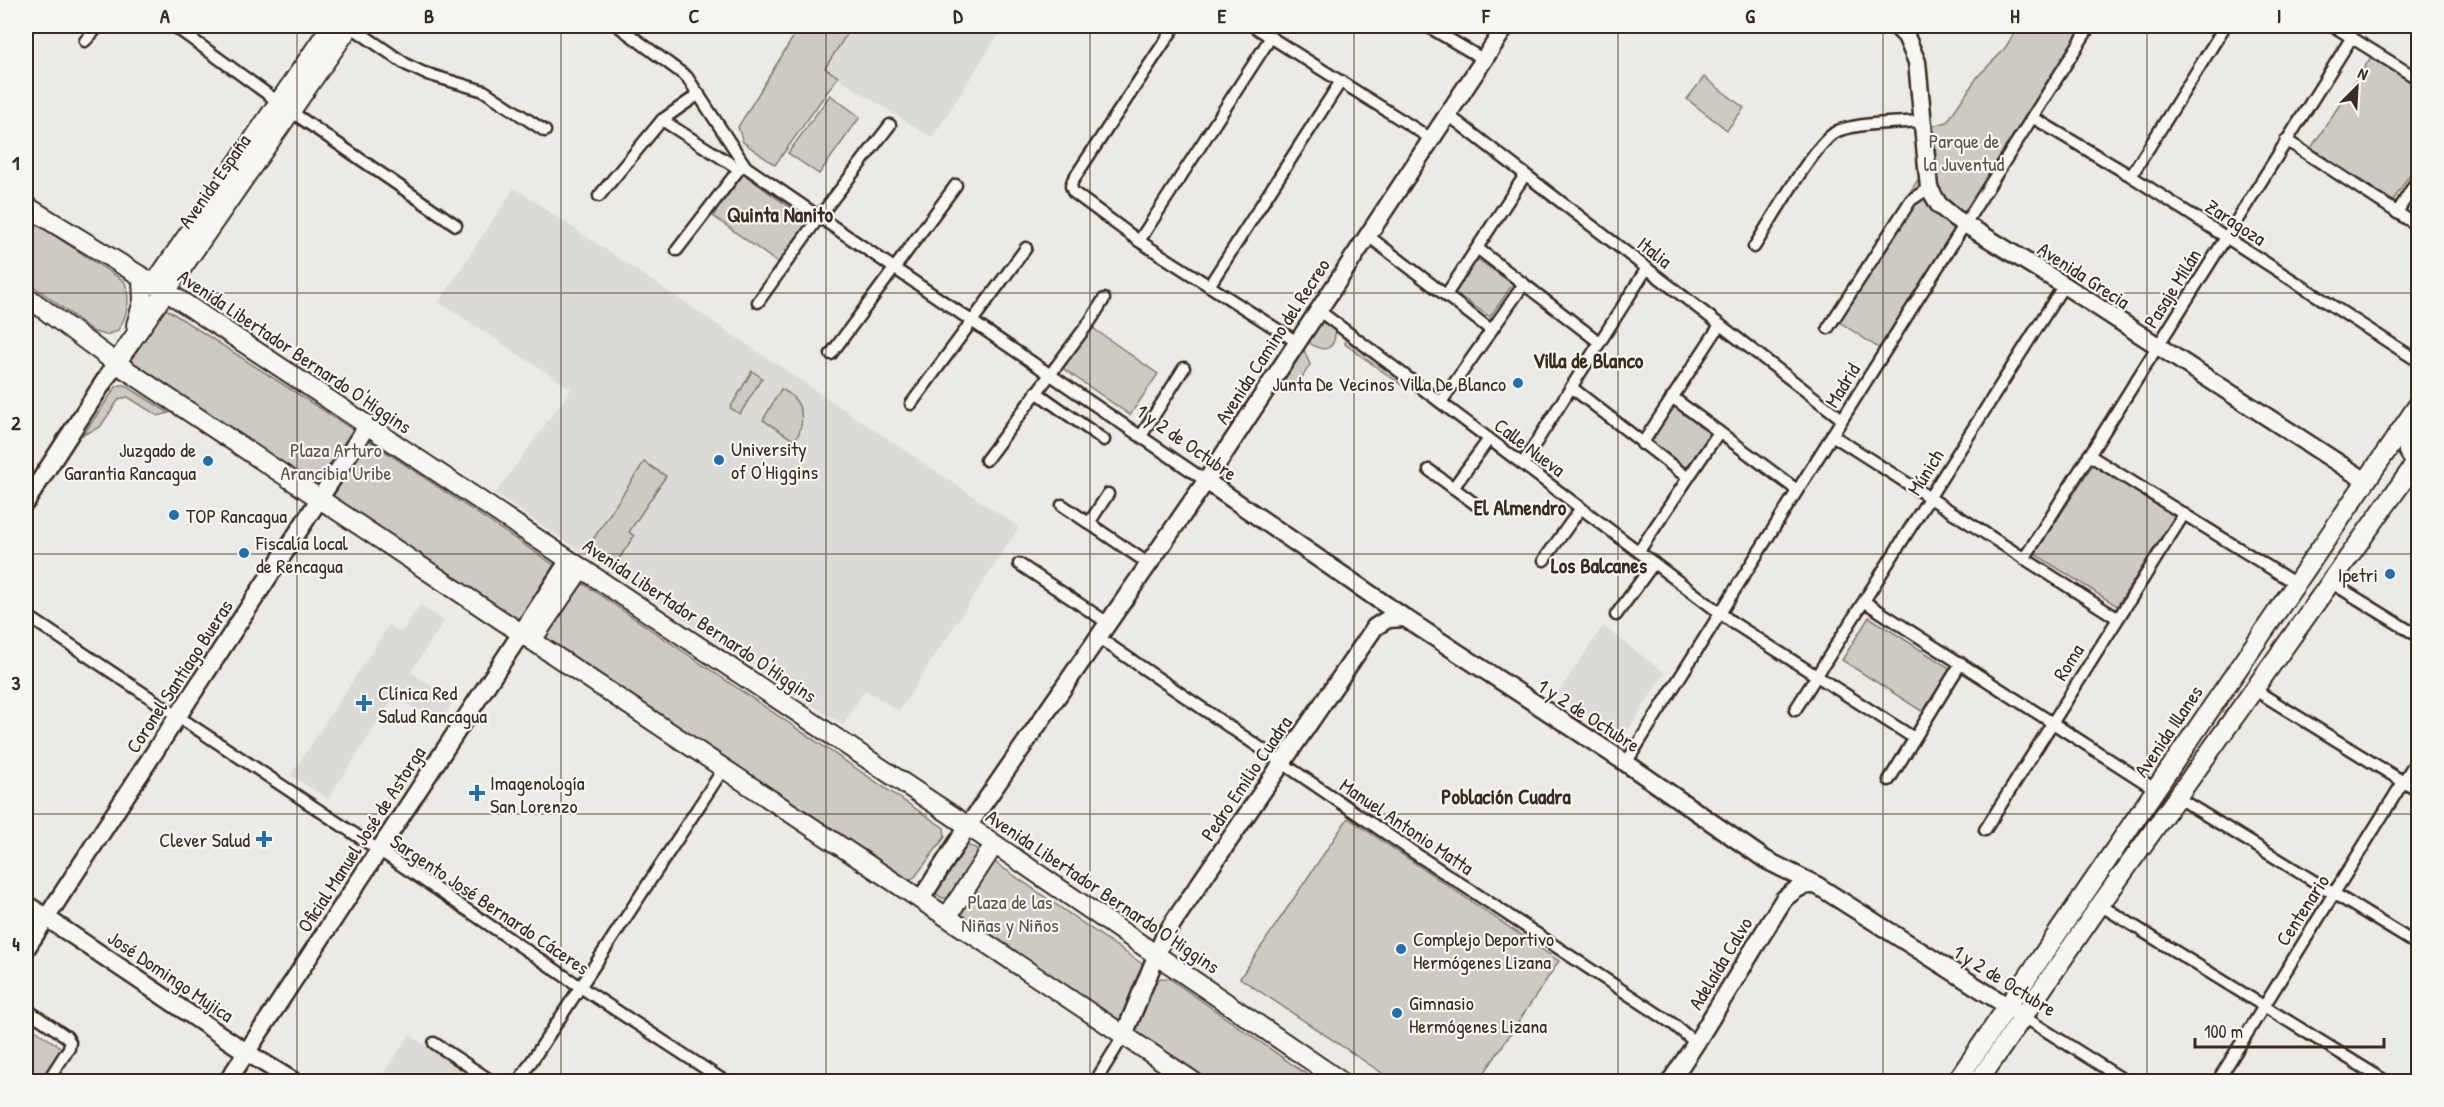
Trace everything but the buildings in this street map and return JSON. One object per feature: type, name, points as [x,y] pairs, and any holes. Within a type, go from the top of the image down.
[{"type":"main road","name":"Avenida España","points":[[285,106],[331,26]]},
{"type":"main road","name":"Avenida España","points":[[116,363],[132,339],[154,284],[285,106],[350,26]]},
{"type":"main road","name":"Avenida Libertador Bernardo O'Higgins","points":[[26,206],[154,284],[575,564],[968,826],[1342,1082]]},
{"type":"main road","points":[[132,339],[143,301],[154,284]]},
{"type":"main road","points":[[26,296],[116,363],[1194,1082]]},
{"type":"main road","points":[[1978,1082],[2100,905],[2418,463],[2408,451],[2414,412]]},
{"type":"main road","name":"Avenida Illanes","points":[[1956,1082],[2414,412]]},
{"type":"main road","points":[[2366,481],[2374,494],[2373,526]]},
{"type":"main road","points":[[2320,549],[2333,562],[2345,564]]},
{"type":"main road","points":[[527,636],[575,564]]},
{"type":"main road","points":[[947,916],[994,845]]},
{"type":"street","points":[[85,41],[99,26]]},
{"type":"street","points":[[174,26],[456,225]]},
{"type":"street","points":[[350,26],[407,65],[424,73],[484,91],[544,131]]},
{"type":"street","name":"1 y 2 de Octubre","points":[[618,26],[687,77],[741,166],[895,268],[1372,596],[1626,763],[1766,860],[1818,886],[2127,1082]]},
{"type":"street","points":[[1175,26],[1073,180],[1071,186],[1073,192],[1139,241],[1297,342]]},
{"type":"street","points":[[1252,26],[1430,138]]},
{"type":"street","points":[[1427,26],[1483,59]]},
{"type":"street","name":"Avenida Camino del Recreo","points":[[921,899],[968,826],[1206,481],[1506,26]]},
{"type":"street","points":[[1828,328],[1911,200],[1929,188],[1917,62],[1906,36],[1896,26]]},
{"type":"street","name":"Madrid","points":[[1626,763],[2090,26]]},
{"type":"street","points":[[2131,176],[2225,26]]},
{"type":"street","points":[[2333,26],[2418,79]]},
{"type":"street","points":[[1139,241],[1271,37]]},
{"type":"street","name":"Pasaje Milán","points":[[2024,559],[2352,37]]},
{"type":"street","points":[[1209,286],[1341,81]]},
{"type":"street","points":[[598,196],[662,120],[699,94]]},
{"type":"street","name":"Italia","points":[[1446,114],[1842,419]]},
{"type":"street","name":"Zaragoza","points":[[2032,117],[2226,236],[2418,361]]},
{"type":"street","points":[[662,120],[741,166],[677,250]]},
{"type":"street","points":[[1754,247],[1814,155],[1833,133],[1850,128],[1923,121]]},
{"type":"street","points":[[758,302],[819,217],[890,125]]},
{"type":"street","points":[[2286,140],[2418,226]]},
{"type":"street","points":[[1446,295],[1525,175]]},
{"type":"street","points":[[2397,213],[2418,178]]},
{"type":"street","points":[[831,354],[956,185]]},
{"type":"street","name":"Avenida Grecia","points":[[1929,188],[1939,205],[1965,224],[2064,285],[2156,347],[2366,481]]},
{"type":"street","points":[[1367,235],[1491,330]]},
{"type":"street","points":[[911,404],[974,322],[1026,248]]},
{"type":"street","points":[[1477,248],[1599,342]]},
{"type":"street","points":[[1523,464],[1647,268]]},
{"type":"street","points":[[1441,402],[1524,284]]},
{"type":"street","name":"Múnich","points":[[1795,710],[2064,285]]},
{"type":"street","points":[[986,460],[1104,299]]},
{"type":"street","name":"Calle Nueva","points":[[1318,310],[1722,612],[1732,622],[1914,738]]},
{"type":"street","points":[[1642,444],[1720,325]]},
{"type":"street","points":[[26,502],[116,363]]},
{"type":"street","points":[[1141,436],[1184,368]]},
{"type":"street","points":[[1571,387],[1688,478]]},
{"type":"street","points":[[1036,392],[1104,440]]},
{"type":"street","points":[[1672,397],[1797,490]]},
{"type":"street","name":"Coronel Santiago Bueras","points":[[26,949],[367,426]]},
{"type":"street","points":[[1639,551],[1719,432]]},
{"type":"street","points":[[1832,435],[2117,618]]},
{"type":"street","points":[[1453,488],[1489,439]]},
{"type":"street","points":[[2089,455],[2296,584]]},
{"type":"street","points":[[1429,470],[1478,506]]},
{"type":"street","points":[[1089,523],[1108,494]]},
{"type":"street","points":[[1062,505],[1149,564]]},
{"type":"street","points":[[1544,561],[1581,508]]},
{"type":"street","name":"Roma","points":[[1985,830],[2184,514]]},
{"type":"street","points":[[1616,615],[1654,563]]},
{"type":"street","points":[[1019,564],[1108,623]]},
{"type":"street","points":[[2332,583],[2418,636]]},
{"type":"street","points":[[1372,596],[1376,609],[1375,627]]},
{"type":"street","points":[[1865,602],[2155,789]]},
{"type":"street","name":"Sargento José Bernardo Cáceres","points":[[26,615],[726,1082]]},
{"type":"street","points":[[1375,627],[1388,619],[1405,618]]},
{"type":"street","name":"Pedro Emilio Cuadra","points":[[1124,1035],[1164,937],[1375,627]]},
{"type":"street","name":"Oficial Manuel José de Astorga","points":[[226,1082],[378,850],[527,636]]},
{"type":"street","name":"Manuel Antonio Matta","points":[[1099,638],[1281,764],[1673,1024],[1696,1043]]},
{"type":"street","points":[[1889,780],[1961,663]]},
{"type":"street","points":[[2255,690],[2418,791]]},
{"type":"street","name":"Centenario","points":[[2217,1082],[2418,758]]},
{"type":"street","points":[[518,1082],[724,768]]},
{"type":"street","points":[[2178,798],[2418,945]]},
{"type":"street","name":"1 y 2 de Octubre","points":[[1766,860],[1781,879],[1784,899]]},
{"type":"street","points":[[1784,899],[1800,887],[1818,886]]},
{"type":"street","name":"Adelaida Calvo","points":[[1670,1082],[1784,899]]},
{"type":"street","name":"José Domingo Mujica","points":[[26,904],[246,1052],[295,1082]]},
{"type":"street","points":[[2100,905],[2387,1082]]},
{"type":"street","points":[[26,1009],[67,1037],[70,1042],[69,1048],[47,1082]]},
{"type":"street","points":[[1095,1082],[1124,1035]]},
{"type":"street","points":[[434,1043],[493,1082]]},
{"type":"shaded area","points":[[852,26],[1004,26],[932,138],[824,69]]},
{"type":"shaded area","name":"University of O'Higgins","points":[[514,188],[1019,527],[899,711],[865,690],[843,725],[495,494],[571,389],[439,302]]},
{"type":"shaded area","name":"Clínica Red Salud Rancagua","points":[[420,605],[444,621],[411,672],[454,701],[439,724],[395,696],[328,799],[291,775],[389,625],[401,633]]},
{"type":"shaded area","points":[[1603,626],[1665,673],[1622,739],[1557,694]]},
{"type":"shaded area","points":[[410,1035],[480,1081],[378,1081]]},
{"type":"green space","points":[[800,26],[852,26],[825,68],[838,77],[775,165],[743,142],[738,127]]},
{"type":"green space","name":"Parque de la Juventud","points":[[2019,26],[2083,26],[1880,349],[1829,315],[1931,160],[1928,127],[1947,122],[1978,76],[2003,51]]},
{"type":"green space","points":[[2373,54],[2418,83],[2418,161],[2393,201],[2311,148]]},
{"type":"green space","points":[[1704,77],[1744,108],[1727,130],[1687,99]]},
{"type":"green space","points":[[830,95],[860,117],[819,174],[788,153]]},
{"type":"green space","points":[[743,174],[809,221],[778,263],[713,216]]},
{"type":"green space","points":[[26,217],[124,281],[128,300],[123,320],[117,331],[106,335],[94,332],[26,280]]},
{"type":"green space","points":[[1477,259],[1513,284],[1490,317],[1454,292]]},
{"type":"green space","name":"Plaza Arturo Arancibia Uribe","points":[[160,305],[355,431],[557,567],[519,624],[125,363]]},
{"type":"green space","points":[[1324,317],[1335,325],[1332,344],[1325,349],[1308,342]]},
{"type":"green space","points":[[1090,326],[1158,374],[1130,415],[1061,367]]},
{"type":"green space","points":[[1345,334],[1414,385],[1404,387],[1345,344]]},
{"type":"green space","points":[[1304,350],[1310,365],[1292,393],[1278,389]]},
{"type":"green space","points":[[752,371],[762,378],[740,414],[730,408]]},
{"type":"green space","points":[[125,385],[169,413],[158,416],[128,397],[119,399],[100,427],[83,435],[116,387]]},
{"type":"green space","points":[[781,389],[794,399],[801,411],[801,426],[795,441],[763,420]]},
{"type":"green space","points":[[1675,403],[1713,431],[1685,469],[1647,441]]},
{"type":"green space","points":[[644,462],[666,476],[629,532],[634,536],[615,565],[588,547]]},
{"type":"green space","points":[[2093,464],[2175,516],[2117,606],[2035,554]]},
{"type":"green space","points":[[580,584],[585,585],[944,828],[945,837],[915,877],[908,880],[540,636]]},
{"type":"green space","points":[[1869,617],[1951,669],[1923,712],[1842,660]]},
{"type":"green space","name":"Complejo Deportivo Hermógenes Lizana","points":[[1348,818],[1559,961],[1479,1081],[1394,1081],[1240,978]]},
{"type":"green space","points":[[965,845],[976,848],[978,856],[949,898],[942,898],[934,892]]},
{"type":"green space","name":"Plaza de las Niñas y Niños","points":[[993,861],[1148,968],[1121,1028],[961,920],[960,913]]},
{"type":"green space","points":[[1161,978],[1170,979],[1316,1081],[1203,1081],[1140,1040],[1134,1030],[1152,985]]},
{"type":"green space","points":[[26,1024],[63,1049],[42,1081],[26,1081]]},
{"type":"place","name":"Junta De Vecinos Villa De Blanco","points":[[1518,383]]},
{"type":"place","name":"University of O'Higgins","points":[[719,460]]},
{"type":"place","name":"Juzgado de Garantia Rancagua","points":[[208,461]]},
{"type":"place","name":"TOP Rancagua","points":[[174,515]]},
{"type":"place","name":"Fiscalía local de Rencagua","points":[[244,553]]},
{"type":"place","name":"Ipetri","points":[[2390,574]]},
{"type":"place","name":"Clínica Red Salud Rancagua","points":[[364,703]]},
{"type":"place","name":"Imagenología San Lorenzo","points":[[477,793]]},
{"type":"place","name":"Clever Salud","points":[[264,839]]},
{"type":"place","name":"Complejo Deportivo Hermógenes Lizana","points":[[1401,949]]},
{"type":"place","name":"Gimnasio Hermógenes Lizana","points":[[1397,1013]]},
{"type":"district","name":"Quinta Nanito","points":[[780,214]]},
{"type":"district","name":"Villa de Blanco","points":[[1588,360]]},
{"type":"district","name":"El Almendro","points":[[1520,507]]},
{"type":"district","name":"Los Balcanes","points":[[1599,565]]},
{"type":"district","name":"Población Cuadra","points":[[1506,796]]}]
